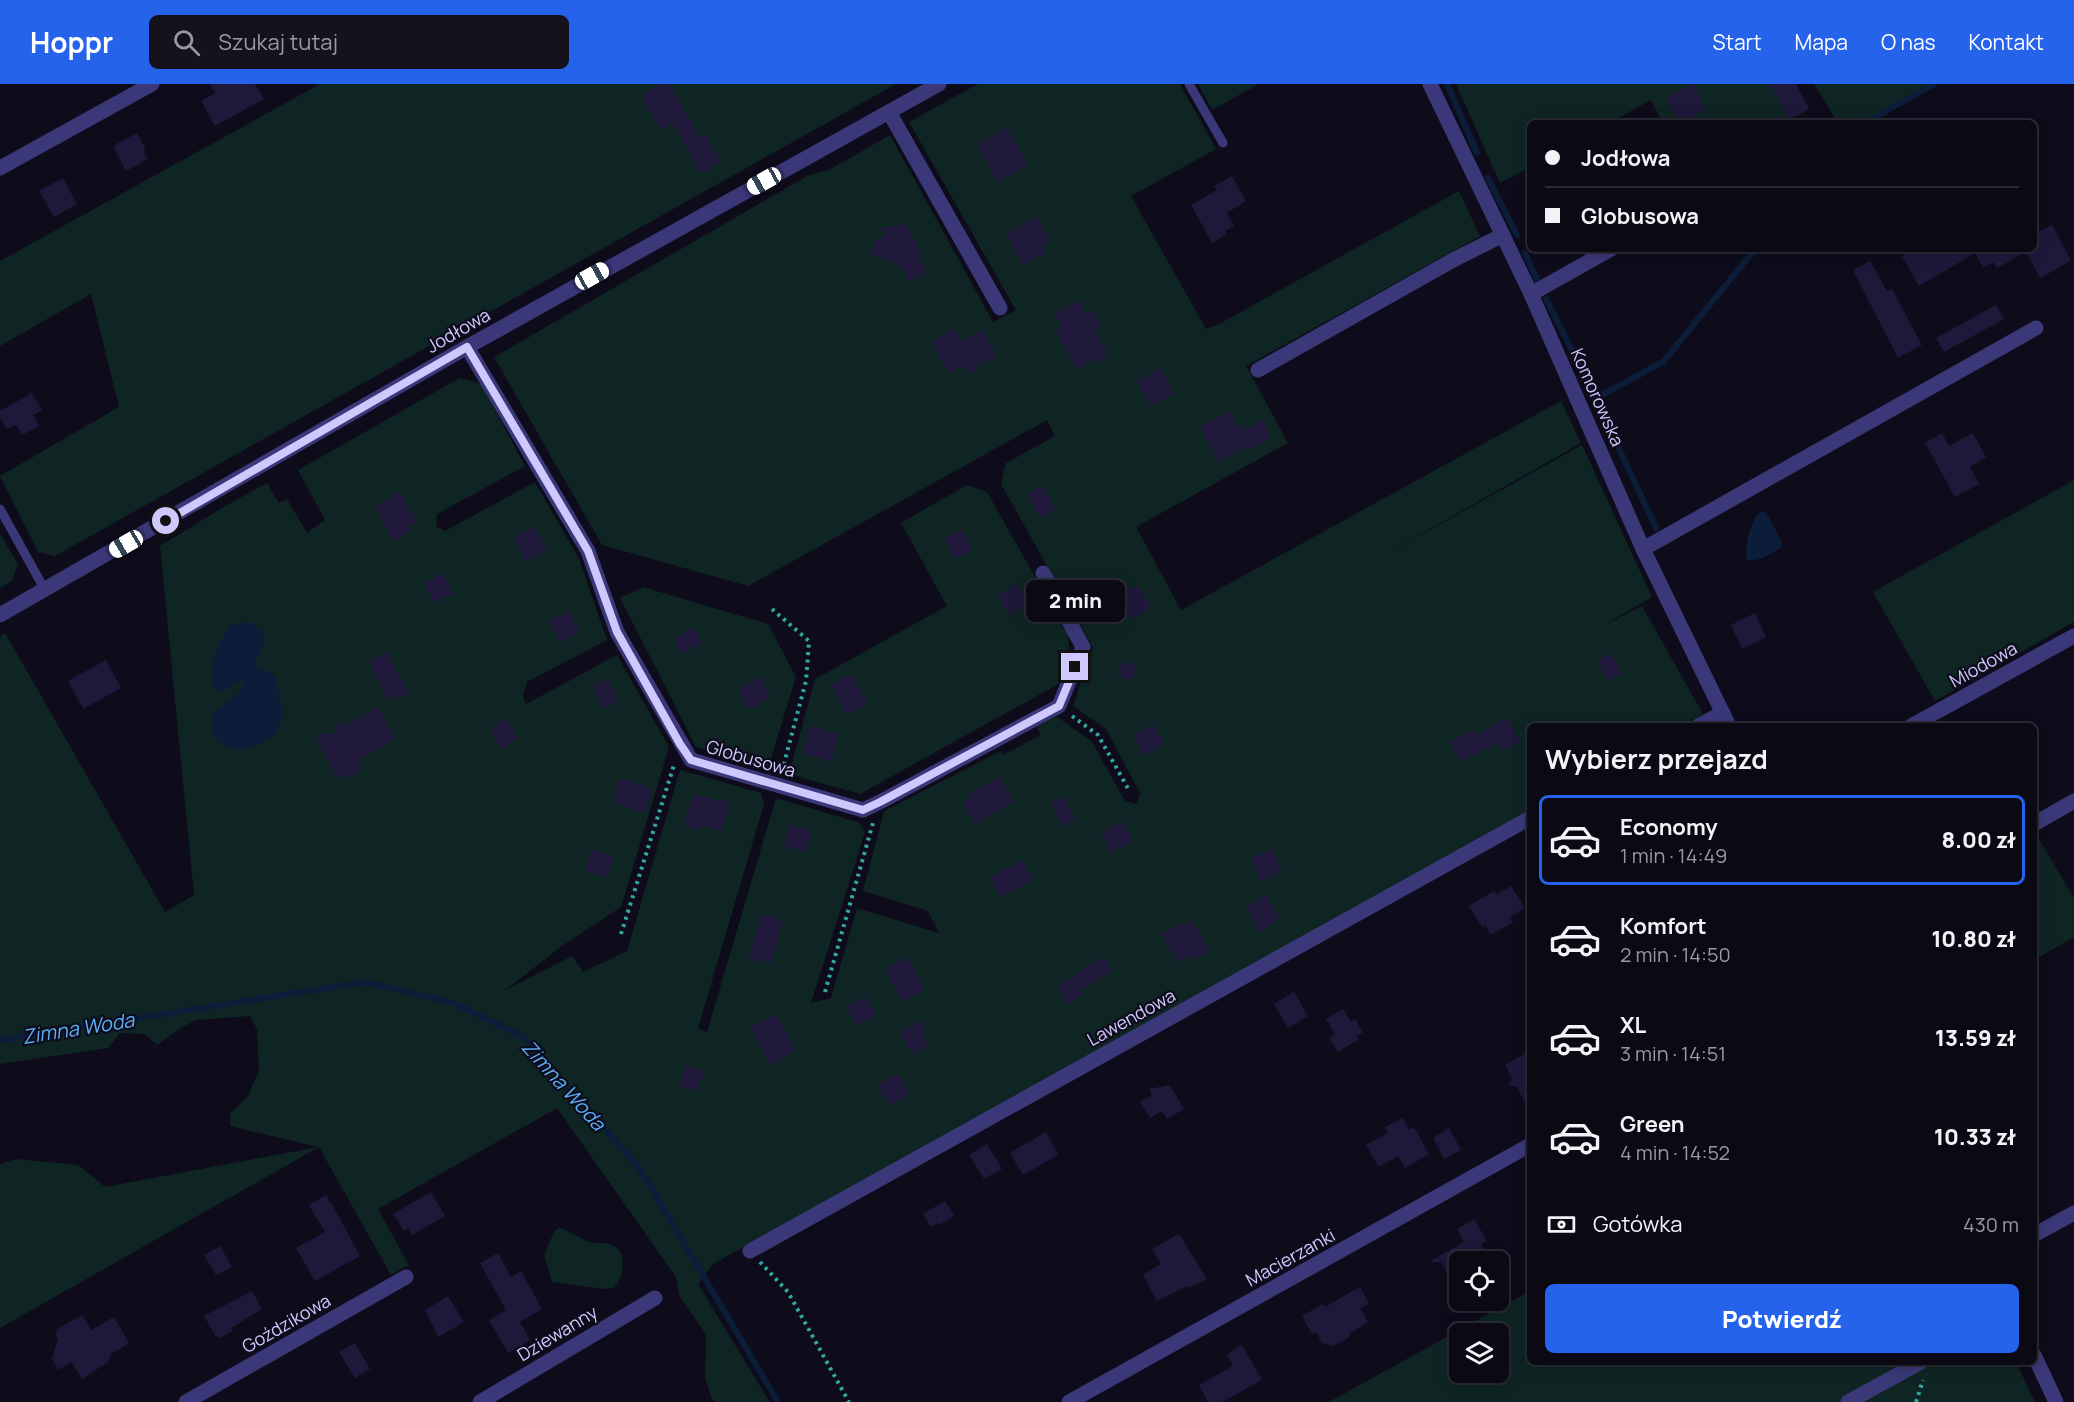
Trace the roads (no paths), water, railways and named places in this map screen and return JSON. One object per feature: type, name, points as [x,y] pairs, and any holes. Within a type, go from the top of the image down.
[{"type":"street","points":[[0,168],[152,84]]},
{"type":"street","name":"Jodłowa","points":[[0,615],[467,347],[939,84]]},
{"type":"street","name":"Komorowska","points":[[1430,84],[1531,294],[1643,549],[1726,720]]},
{"type":"street","points":[[889,112],[1000,308]]},
{"type":"street","points":[[1258,370],[1455,259],[1503,235]]},
{"type":"street","points":[[1531,294],[1606,252]]},
{"type":"street","points":[[1643,549],[2036,328]]},
{"type":"street","name":"Globusowa","points":[[467,347],[588,551],[617,632],[691,760],[863,810],[880,802],[1059,706],[1083,647],[1042,573]]},
{"type":"street","name":"Miodowa","points":[[1916,723],[2074,636]]},
{"type":"street","points":[[2037,822],[2074,801]]},
{"type":"street","name":"Lawendowa","points":[[750,1251],[1527,820]]},
{"type":"street","name":"Macierzanki","points":[[1070,1402],[1527,1147]]},
{"type":"street","points":[[2037,1232],[2074,1213]]},
{"type":"street","name":"Goździkowa","points":[[186,1402],[405,1277]]},
{"type":"street","name":"Dziewanny","points":[[480,1402],[655,1298]]},
{"type":"street","points":[[2037,1361],[2056,1402]]},
{"type":"street","points":[[1848,1402],[1916,1365]]},
{"type":"lane","points":[[1189,84],[1223,142]]},
{"type":"lane","points":[[0,509],[45,591]]},
{"type":"water","points":[[1760,512],[1766,512],[1781,540],[1781,548],[1763,558],[1749,561],[1746,557],[1748,539],[1751,527]]},
{"type":"water","points":[[246,622],[258,627],[265,637],[263,648],[255,663],[259,669],[270,672],[277,679],[281,718],[275,733],[269,739],[243,749],[226,746],[217,739],[211,720],[244,685],[238,681],[223,691],[215,689],[212,673],[218,648],[230,625]]},
{"type":"waterway","points":[[1447,84],[1477,153]]},
{"type":"waterway","points":[[1870,120],[1934,84]]},
{"type":"waterway","points":[[1488,178],[1517,235]]},
{"type":"waterway","points":[[1595,399],[1664,361],[1753,252]]},
{"type":"waterway","points":[[1525,253],[1539,284]]},
{"type":"waterway","points":[[1546,299],[1581,368]]},
{"type":"waterway","points":[[1588,382],[1656,528]]},
{"type":"waterway","name":"Zimna Woda","points":[[0,1040],[365,982],[454,1003],[525,1038],[640,1169],[778,1402]]}]
